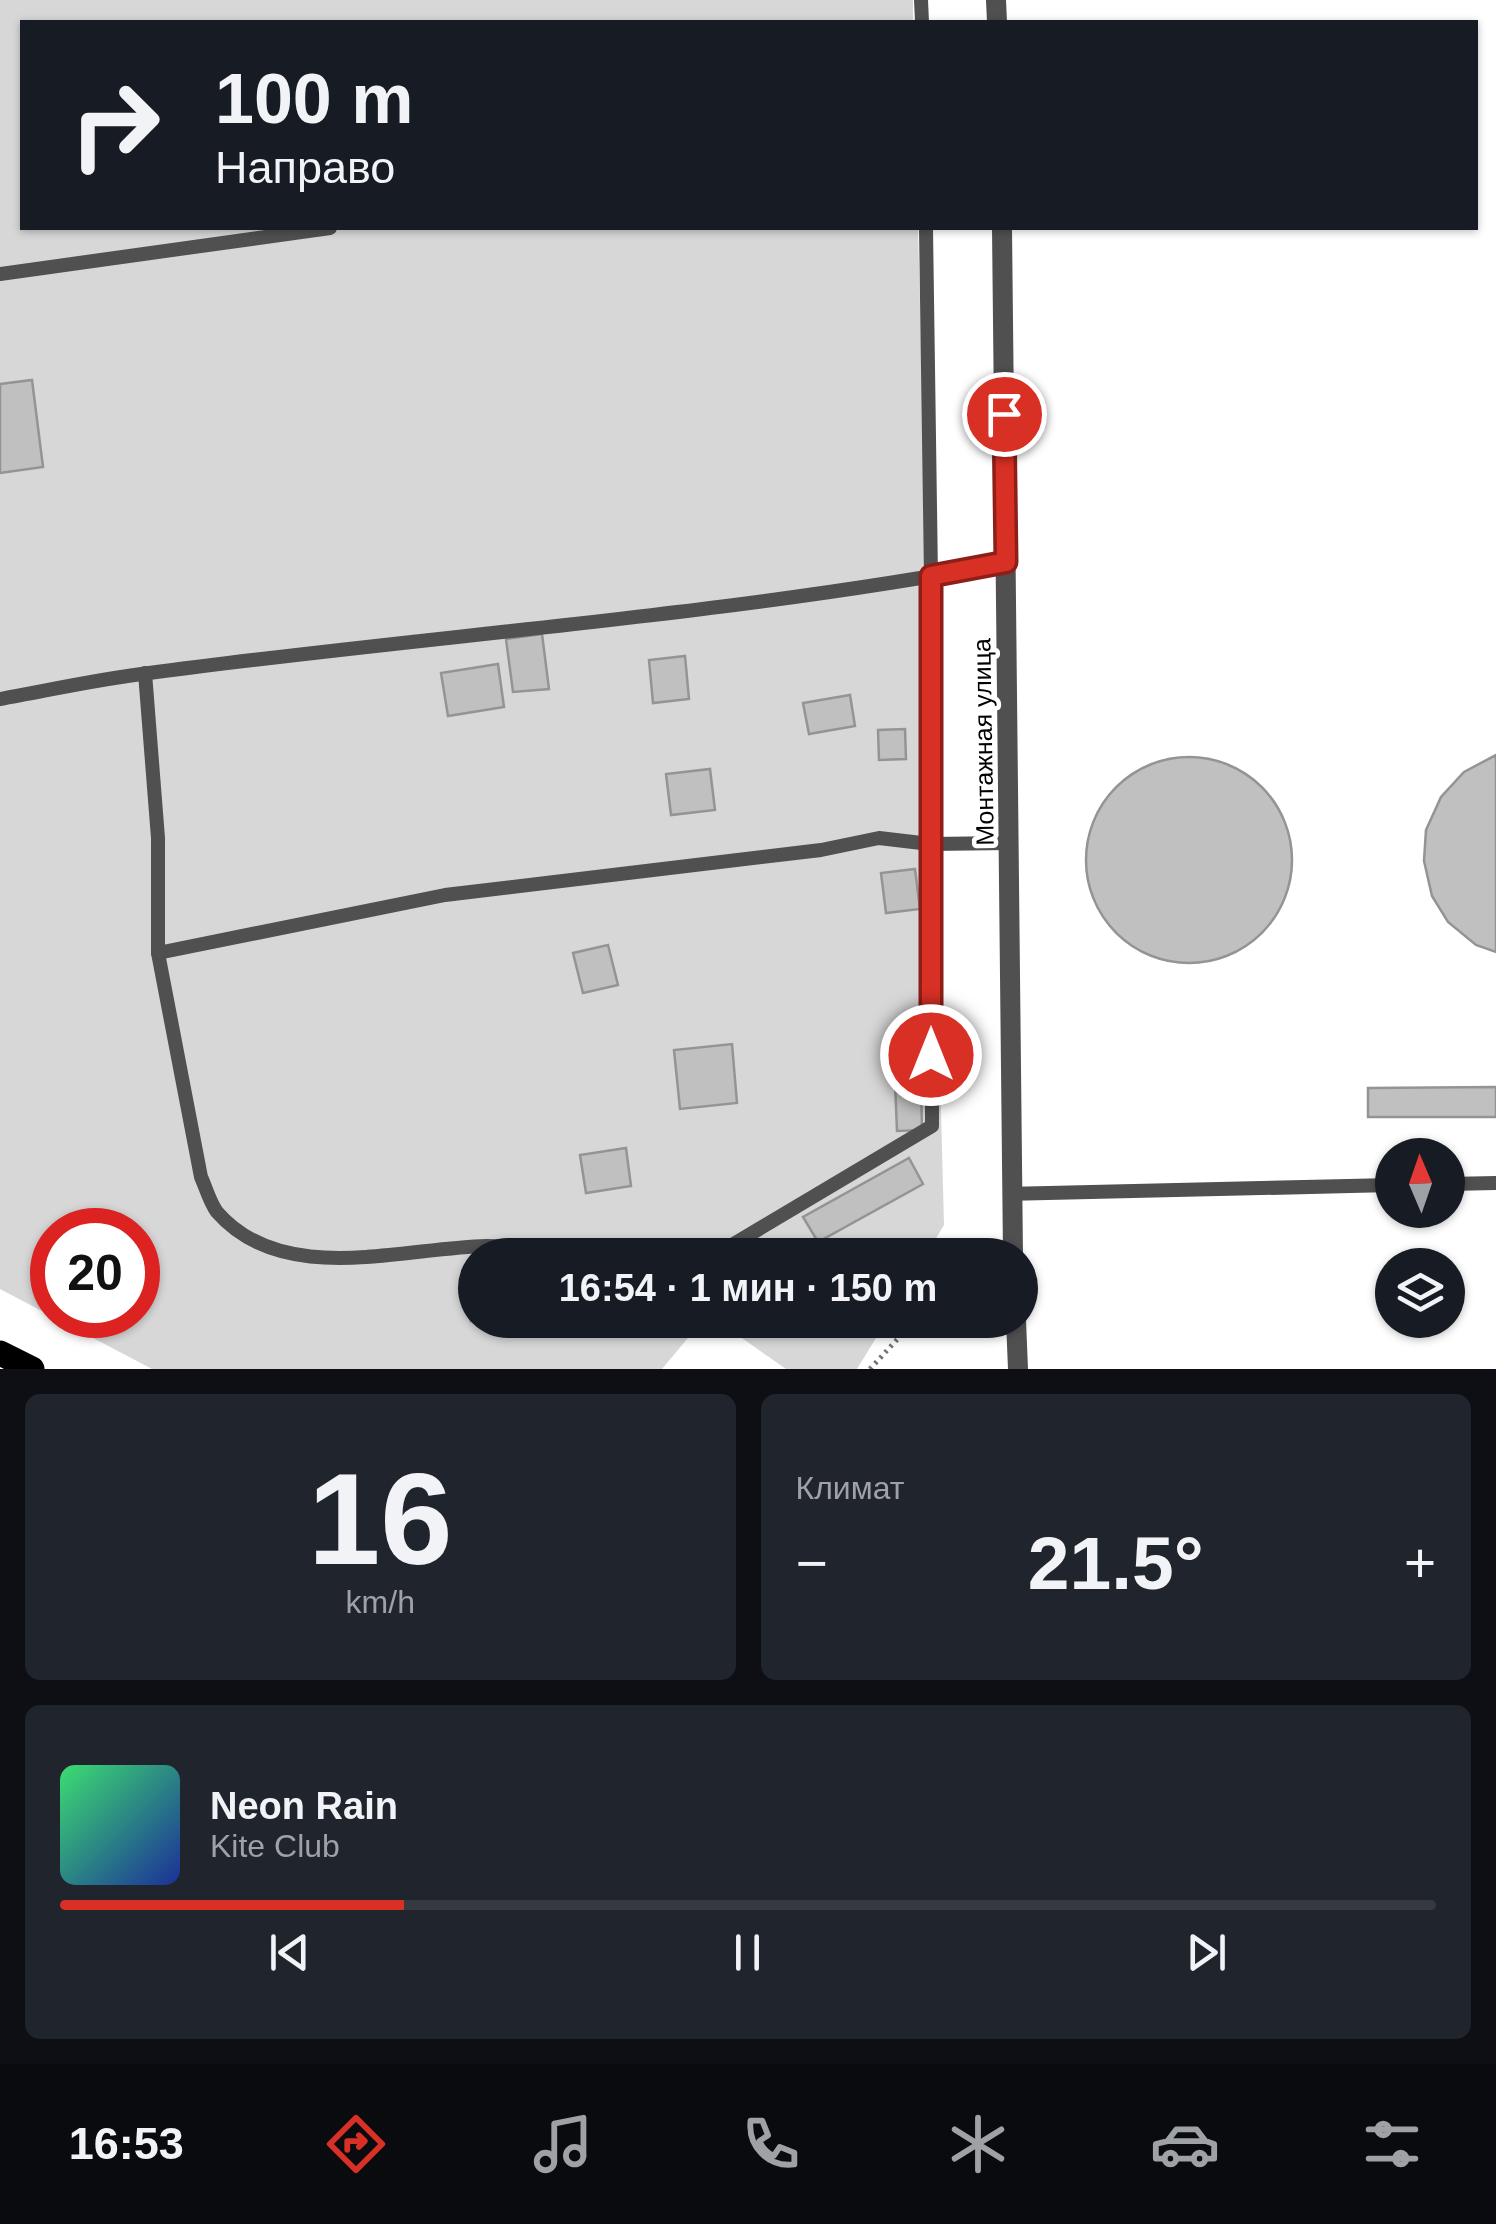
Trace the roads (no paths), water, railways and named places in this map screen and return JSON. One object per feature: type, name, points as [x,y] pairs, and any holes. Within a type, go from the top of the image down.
[{"type":"main road","points":[[0,1353],[32,1369]]},
{"type":"street","name":"Монтажная улица","points":[[1002,230],[1012,1238]]},
{"type":"street","points":[[1017,1338],[1018,1369]]},
{"type":"lane","points":[[0,274],[316,230]]},
{"type":"lane","points":[[744,1238],[932,1126],[926,230]]},
{"type":"lane","points":[[0,699],[145,673],[632,616],[931,576],[1006,562]]},
{"type":"lane","points":[[145,673],[158,838],[158,953],[201,1177],[216,1210],[270,1249],[302,1258],[458,1249]]},
{"type":"lane","points":[[158,953],[445,896],[821,850],[879,838],[930,844],[1009,842]]},
{"type":"lane","points":[[1465,1184],[1496,1183]]},
{"type":"lane","points":[[1010,1194],[1375,1185]]}]
